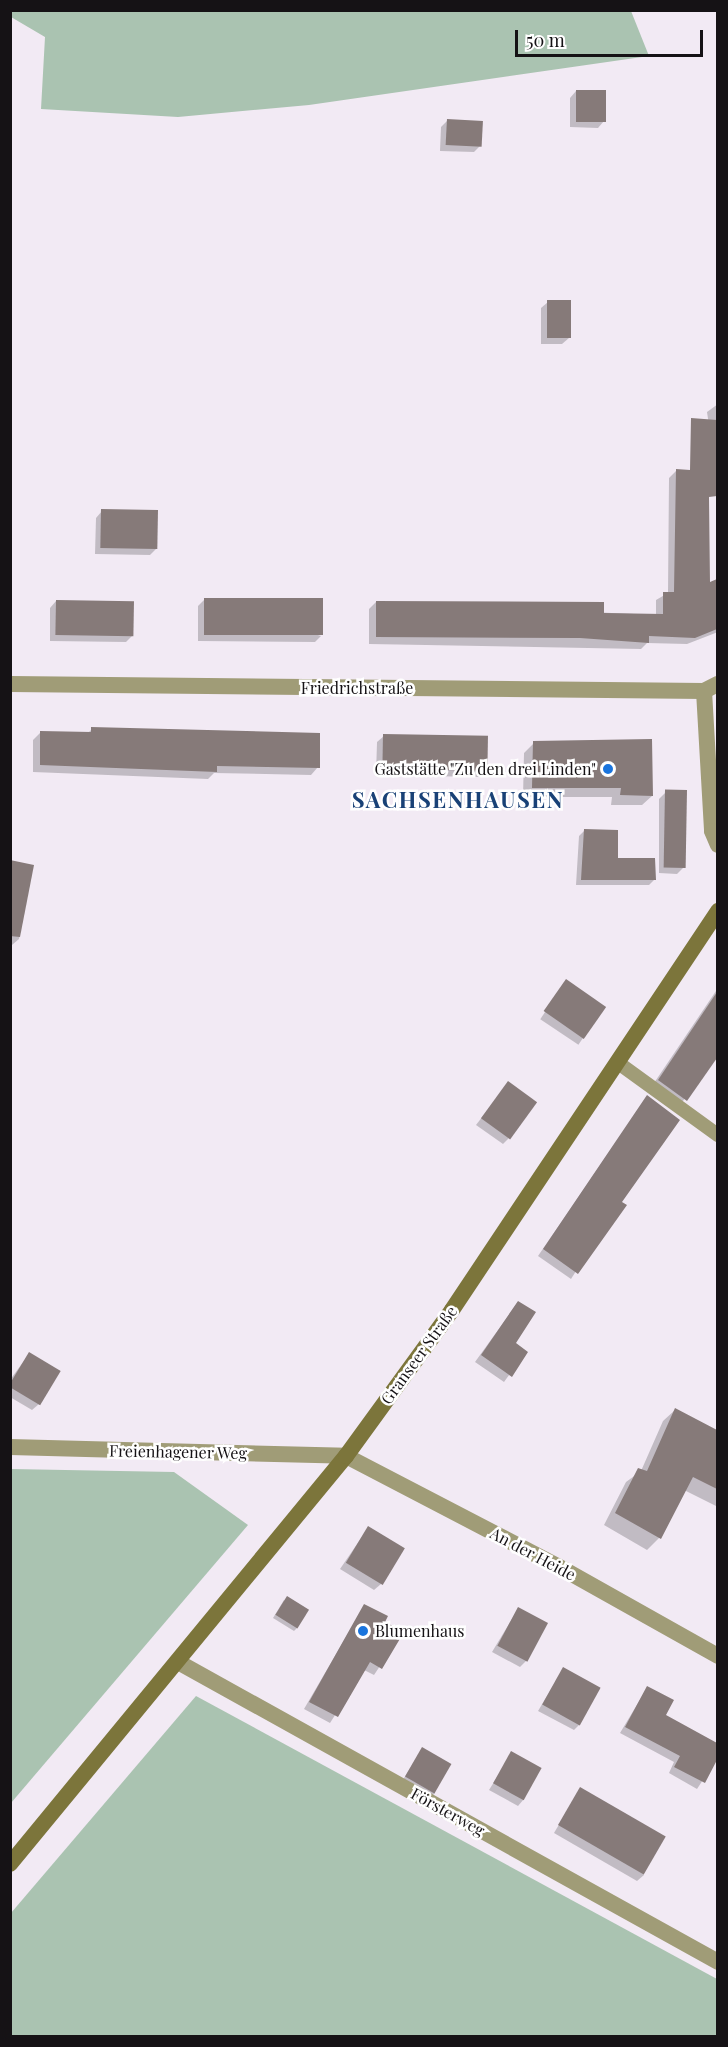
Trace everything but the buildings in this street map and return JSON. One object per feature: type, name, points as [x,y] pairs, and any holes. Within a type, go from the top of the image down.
[{"type":"main road","name":"Granseer Straße","points":[[10,1864],[346,1456],[452,1310],[717,911]]},
{"type":"street","name":"Friedrichstraße","points":[[10,684],[711,687],[712,831],[717,845]]},
{"type":"street","name":"Freienhagener Weg","points":[[10,1447],[346,1456]]},
{"type":"street","name":"An der Heide","points":[[346,1456],[563,1569],[717,1656]]},
{"type":"street","name":"Försterweg","points":[[178,1662],[717,1962]]},
{"type":"lane","points":[[617,1062],[717,1135]]},
{"type":"green space","points":[[11,10],[631,11],[649,56],[309,105],[178,117],[41,109],[45,37],[11,17]]},
{"type":"green space","points":[[11,1469],[174,1472],[248,1525],[11,1803]]},
{"type":"green space","points":[[196,1696],[717,1979],[717,2036],[11,2036],[11,1913]]},
{"type":"place","name":"Gaststätte \"Zu den drei Linden\"","points":[[608,769]]},
{"type":"place","name":"Blumenhaus","points":[[363,1631]]},
{"type":"district","name":"SACHSENHAUSEN","points":[[458,800]]}]
